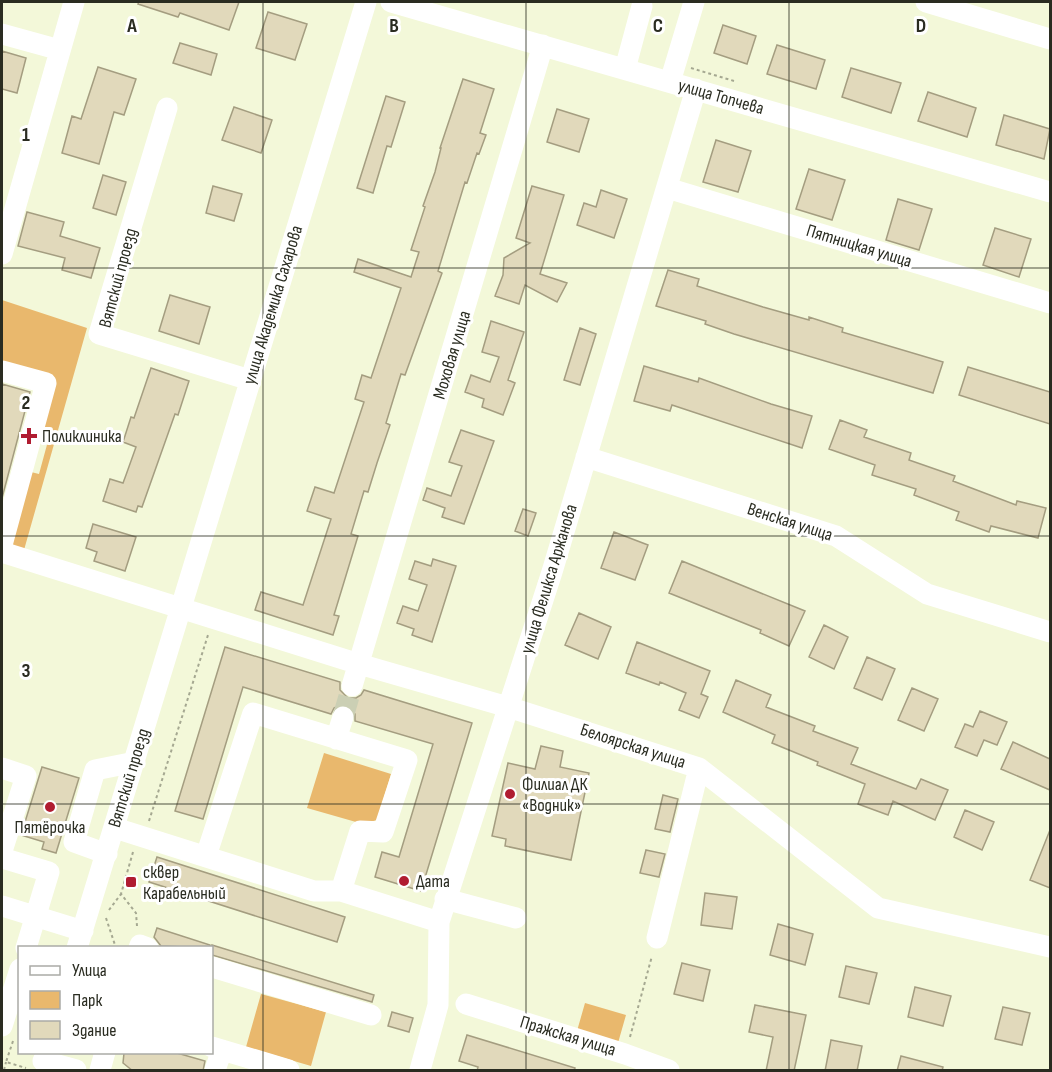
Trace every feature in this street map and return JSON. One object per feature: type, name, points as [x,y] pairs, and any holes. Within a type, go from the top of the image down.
[{"type":"street","points":[[2,254],[74,2]]},
{"type":"street","name":"улица Академика Сахарова","points":[[179,608],[366,2]]},
{"type":"street","name":"улица Топчева","points":[[391,2],[1050,192]]},
{"type":"street","points":[[670,82],[694,2]]},
{"type":"street","points":[[926,2],[1050,39]]},
{"type":"street","points":[[625,69],[637,3]]},
{"type":"street","points":[[2,34],[60,50]]},
{"type":"street","name":"Моховая улица","points":[[352,686],[543,45]]},
{"type":"street","name":"улица Феликса Аржанова","points":[[420,1071],[438,1005],[439,922],[552,572],[696,89]]},
{"type":"street","name":"Вятский проезд","points":[[168,108],[99,334],[250,380]]},
{"type":"street","name":"Пятницкая улица","points":[[667,188],[1050,303]]},
{"type":"street","points":[[2,371],[46,383],[2,545]]},
{"type":"street","name":"Венская улица","points":[[586,457],[836,536],[927,594],[1050,632]]},
{"type":"street","name":"Белоярская улица","points":[[2,552],[359,664],[508,706],[699,768],[878,908],[1050,947]]},
{"type":"street","name":"Вятский проезд","points":[[81,943],[179,608]]},
{"type":"street","points":[[206,856],[253,714],[407,760],[383,832],[360,831],[341,891]]},
{"type":"street","points":[[336,739],[343,717]]},
{"type":"street","points":[[107,854],[74,842],[95,770],[135,762]]},
{"type":"street","points":[[2,768],[26,776],[2,851]]},
{"type":"street","points":[[657,938],[699,768]]},
{"type":"street","points":[[115,828],[314,891],[341,891],[439,922]]},
{"type":"street","points":[[2,858],[49,873],[27,946]]},
{"type":"street","points":[[446,899],[516,918]]},
{"type":"street","points":[[2,906],[36,917],[81,943]]},
{"type":"street","points":[[2,964],[18,969]]},
{"type":"street","points":[[213,967],[371,1015]]},
{"type":"street","points":[[7,1033],[18,974]]},
{"type":"street","name":"Пражская улица","points":[[466,1004],[630,1061],[669,1071]]},
{"type":"street","points":[[215,1071],[217,1049],[289,1071]]},
{"type":"street","points":[[100,1071],[105,1054]]},
{"type":"street","points":[[39,1063],[76,1071]]},
{"type":"path","points":[[115,946],[105,920],[110,906],[121,894],[138,835],[149,822],[209,634]]},
{"type":"path","points":[[121,894],[136,913],[142,946]]},
{"type":"path","points":[[630,1061],[657,938]]},
{"type":"path","points":[[4,1071],[7,1033]]},
{"type":"path","points":[[6,1062],[39,1063]]},
{"type":"green space","points":[[2,300],[87,328],[24,550],[8,545],[27,471],[39,474],[51,430],[41,427],[55,381],[2,364]]},
{"type":"green space","points":[[324,753],[391,774],[377,820],[363,824],[307,808]]},
{"type":"green space","points":[[261,994],[326,1012],[311,1066],[246,1047]]},
{"type":"green space","points":[[585,1003],[626,1015],[618,1043],[577,1031]]},
{"type":"building","points":[[139,2],[239,2],[229,30],[180,13],[178,17],[138,4]]},
{"type":"building","points":[[268,12],[307,24],[295,60],[256,48]]},
{"type":"building","points":[[723,25],[756,36],[747,64],[714,53]]},
{"type":"building","points":[[180,43],[217,54],[211,75],[173,63]]},
{"type":"building","points":[[777,45],[825,60],[816,89],[767,74]]},
{"type":"building","points":[[2,51],[26,58],[17,93],[2,89]]},
{"type":"building","points":[[98,67],[136,79],[124,115],[114,112],[99,164],[62,153],[72,116],[81,119]]},
{"type":"building","points":[[851,68],[901,83],[891,113],[842,97]]},
{"type":"building","points":[[463,79],[494,89],[480,133],[486,135],[467,183],[465,182],[438,271],[442,273],[405,375],[401,374],[386,423],[390,425],[368,492],[364,491],[351,534],[358,536],[334,615],[339,616],[333,635],[255,610],[261,592],[303,605],[331,519],[307,511],[315,487],[334,493],[364,402],[355,399],[362,375],[371,378],[401,288],[354,272],[358,259],[411,277],[419,252],[411,250],[440,148]]},
{"type":"building","points":[[928,92],[976,108],[967,137],[918,121]]},
{"type":"building","points":[[386,96],[405,102],[391,147],[387,146],[373,193],[357,188]]},
{"type":"building","points":[[234,107],[272,120],[261,153],[222,140]]},
{"type":"building","points":[[557,109],[589,119],[579,152],[547,142]]},
{"type":"building","points":[[1004,115],[1050,129],[1044,159],[996,145]]},
{"type":"building","points":[[716,140],[751,151],[738,192],[703,182]]},
{"type":"building","points":[[809,169],[845,180],[832,220],[796,209]]},
{"type":"building","points":[[103,175],[126,182],[116,215],[93,208]]},
{"type":"building","points":[[213,186],[242,194],[234,221],[206,213]]},
{"type":"building","points":[[532,186],[564,195],[540,274],[567,283],[557,302],[525,285],[519,304],[495,296],[503,275],[504,258],[530,243],[516,238]]},
{"type":"building","points":[[601,190],[627,199],[614,238],[577,225],[584,203],[596,207]]},
{"type":"building","points":[[898,199],[932,209],[919,250],[886,240]]},
{"type":"building","points":[[27,212],[64,222],[60,236],[100,248],[91,278],[62,270],[65,258],[18,246]]},
{"type":"building","points":[[995,228],[1031,239],[1019,277],[983,265]]},
{"type":"building","points":[[668,270],[699,279],[697,286],[809,320],[809,317],[843,328],[842,332],[943,362],[933,393],[734,334],[705,324],[706,321],[656,306]]},
{"type":"building","points":[[170,295],[210,307],[199,344],[159,331]]},
{"type":"building","points":[[491,321],[524,332],[508,380],[515,383],[503,415],[482,407],[484,399],[465,392],[471,375],[490,382],[499,357],[482,352]]},
{"type":"building","points":[[580,328],[596,334],[580,385],[564,380]]},
{"type":"building","points":[[644,366],[698,382],[699,378],[812,416],[802,448],[672,405],[670,411],[634,401]]},
{"type":"building","points":[[968,367],[1050,392],[1050,424],[959,395]]},
{"type":"building","points":[[151,368],[189,381],[142,507],[138,506],[136,512],[103,501],[110,479],[123,483],[126,475],[136,447],[123,442]]},
{"type":"building","points":[[2,384],[30,392],[2,498]]},
{"type":"building","points":[[840,420],[867,430],[864,437],[911,453],[909,460],[955,476],[953,481],[1016,505],[1017,501],[1046,508],[1038,538],[991,526],[989,532],[956,520],[959,512],[914,495],[916,489],[872,475],[875,465],[829,449]]},
{"type":"building","points":[[461,430],[494,441],[464,524],[442,517],[445,508],[423,500],[427,488],[451,496],[462,466],[449,462]]},
{"type":"building","points":[[523,509],[536,513],[528,536],[515,531]]},
{"type":"building","points":[[93,524],[136,537],[125,571],[94,561],[97,552],[86,548]]},
{"type":"building","points":[[614,532],[648,545],[635,580],[601,568]]},
{"type":"building","points":[[433,559],[456,566],[432,642],[412,635],[414,629],[397,623],[403,606],[418,611],[427,585],[409,579],[415,561],[431,566]]},
{"type":"building","points":[[682,561],[805,611],[789,646],[760,633],[761,630],[669,593]]},
{"type":"building","points":[[579,613],[611,627],[598,659],[565,645]]},
{"type":"building","points":[[824,625],[848,637],[834,669],[809,657]]},
{"type":"building","points":[[637,642],[710,671],[701,694],[708,697],[699,718],[679,710],[686,693],[660,682],[659,685],[626,673]]},
{"type":"building","points":[[225,647],[340,682],[340,690],[348,698],[356,698],[364,690],[472,723],[421,891],[375,877],[382,852],[399,857],[433,744],[355,721],[355,714],[347,705],[334,708],[331,714],[243,687],[203,819],[175,811]]},
{"type":"building","points":[[867,657],[895,669],[882,700],[854,688]]},
{"type":"building","points":[[736,680],[771,695],[766,707],[815,726],[813,731],[858,748],[851,764],[916,789],[921,779],[948,790],[935,820],[893,801],[888,815],[858,804],[865,784],[817,765],[818,762],[772,743],[775,735],[723,712]]},
{"type":"building","points":[[912,688],[938,699],[924,731],[898,720]]},
{"type":"building","points":[[980,711],[1007,722],[997,745],[984,740],[977,756],[955,747],[965,724],[973,727]]},
{"type":"building","points":[[1013,742],[1050,759],[1050,790],[1001,769]]},
{"type":"building","points":[[541,746],[563,751],[560,767],[589,773],[571,860],[505,846],[506,839],[492,836],[508,763],[535,769]]},
{"type":"building","name":"Пятёрочка","points":[[42,767],[79,778],[56,853],[42,849],[44,842],[21,835]]},
{"type":"building","points":[[663,795],[678,799],[670,832],[655,829]]},
{"type":"building","points":[[965,810],[994,822],[982,850],[954,837]]},
{"type":"building","points":[[1050,830],[1050,888],[1030,880]]},
{"type":"building","points":[[646,850],[665,854],[659,877],[640,873]]},
{"type":"building","points":[[157,857],[345,917],[337,942],[149,882]]},
{"type":"building","points":[[705,893],[737,897],[732,929],[701,925]]},
{"type":"building","points":[[778,924],[813,934],[805,965],[770,955]]},
{"type":"building","points":[[157,928],[210,946],[161,946],[154,937]]},
{"type":"building","points":[[212,946],[374,995],[372,1002],[213,955]]},
{"type":"building","points":[[682,963],[710,970],[703,1001],[674,994]]},
{"type":"building","points":[[846,966],[877,973],[869,1004],[839,997]]},
{"type":"building","points":[[915,987],[951,996],[943,1026],[908,1017]]},
{"type":"building","points":[[755,1005],[806,1015],[794,1071],[766,1071],[773,1037],[749,1032]]},
{"type":"building","points":[[1003,1007],[1030,1013],[1022,1045],[995,1039]]},
{"type":"building","points":[[392,1012],[413,1018],[409,1032],[388,1026]]},
{"type":"building","points":[[467,1035],[575,1068],[574,1071],[477,1071],[478,1067],[459,1061]]},
{"type":"building","points":[[831,1040],[862,1046],[857,1071],[825,1071]]},
{"type":"building","points":[[124,1054],[180,1054],[205,1061],[203,1071],[133,1071],[123,1063]]},
{"type":"building","points":[[901,1056],[943,1067],[942,1071],[897,1071]]},
{"type":"tunnel","points":[[343,717],[352,686]]},
{"type":"place","name":"Поликлиника","points":[[29,436]]},
{"type":"place","name":"Филиал ДК «Водник»","points":[[510,794]]},
{"type":"place","name":"Пятёрочка","points":[[50,807]]},
{"type":"place","name":"Дата","points":[[404,881]]},
{"type":"place","name":"сквер Карабельный","points":[[131,882]]}]
